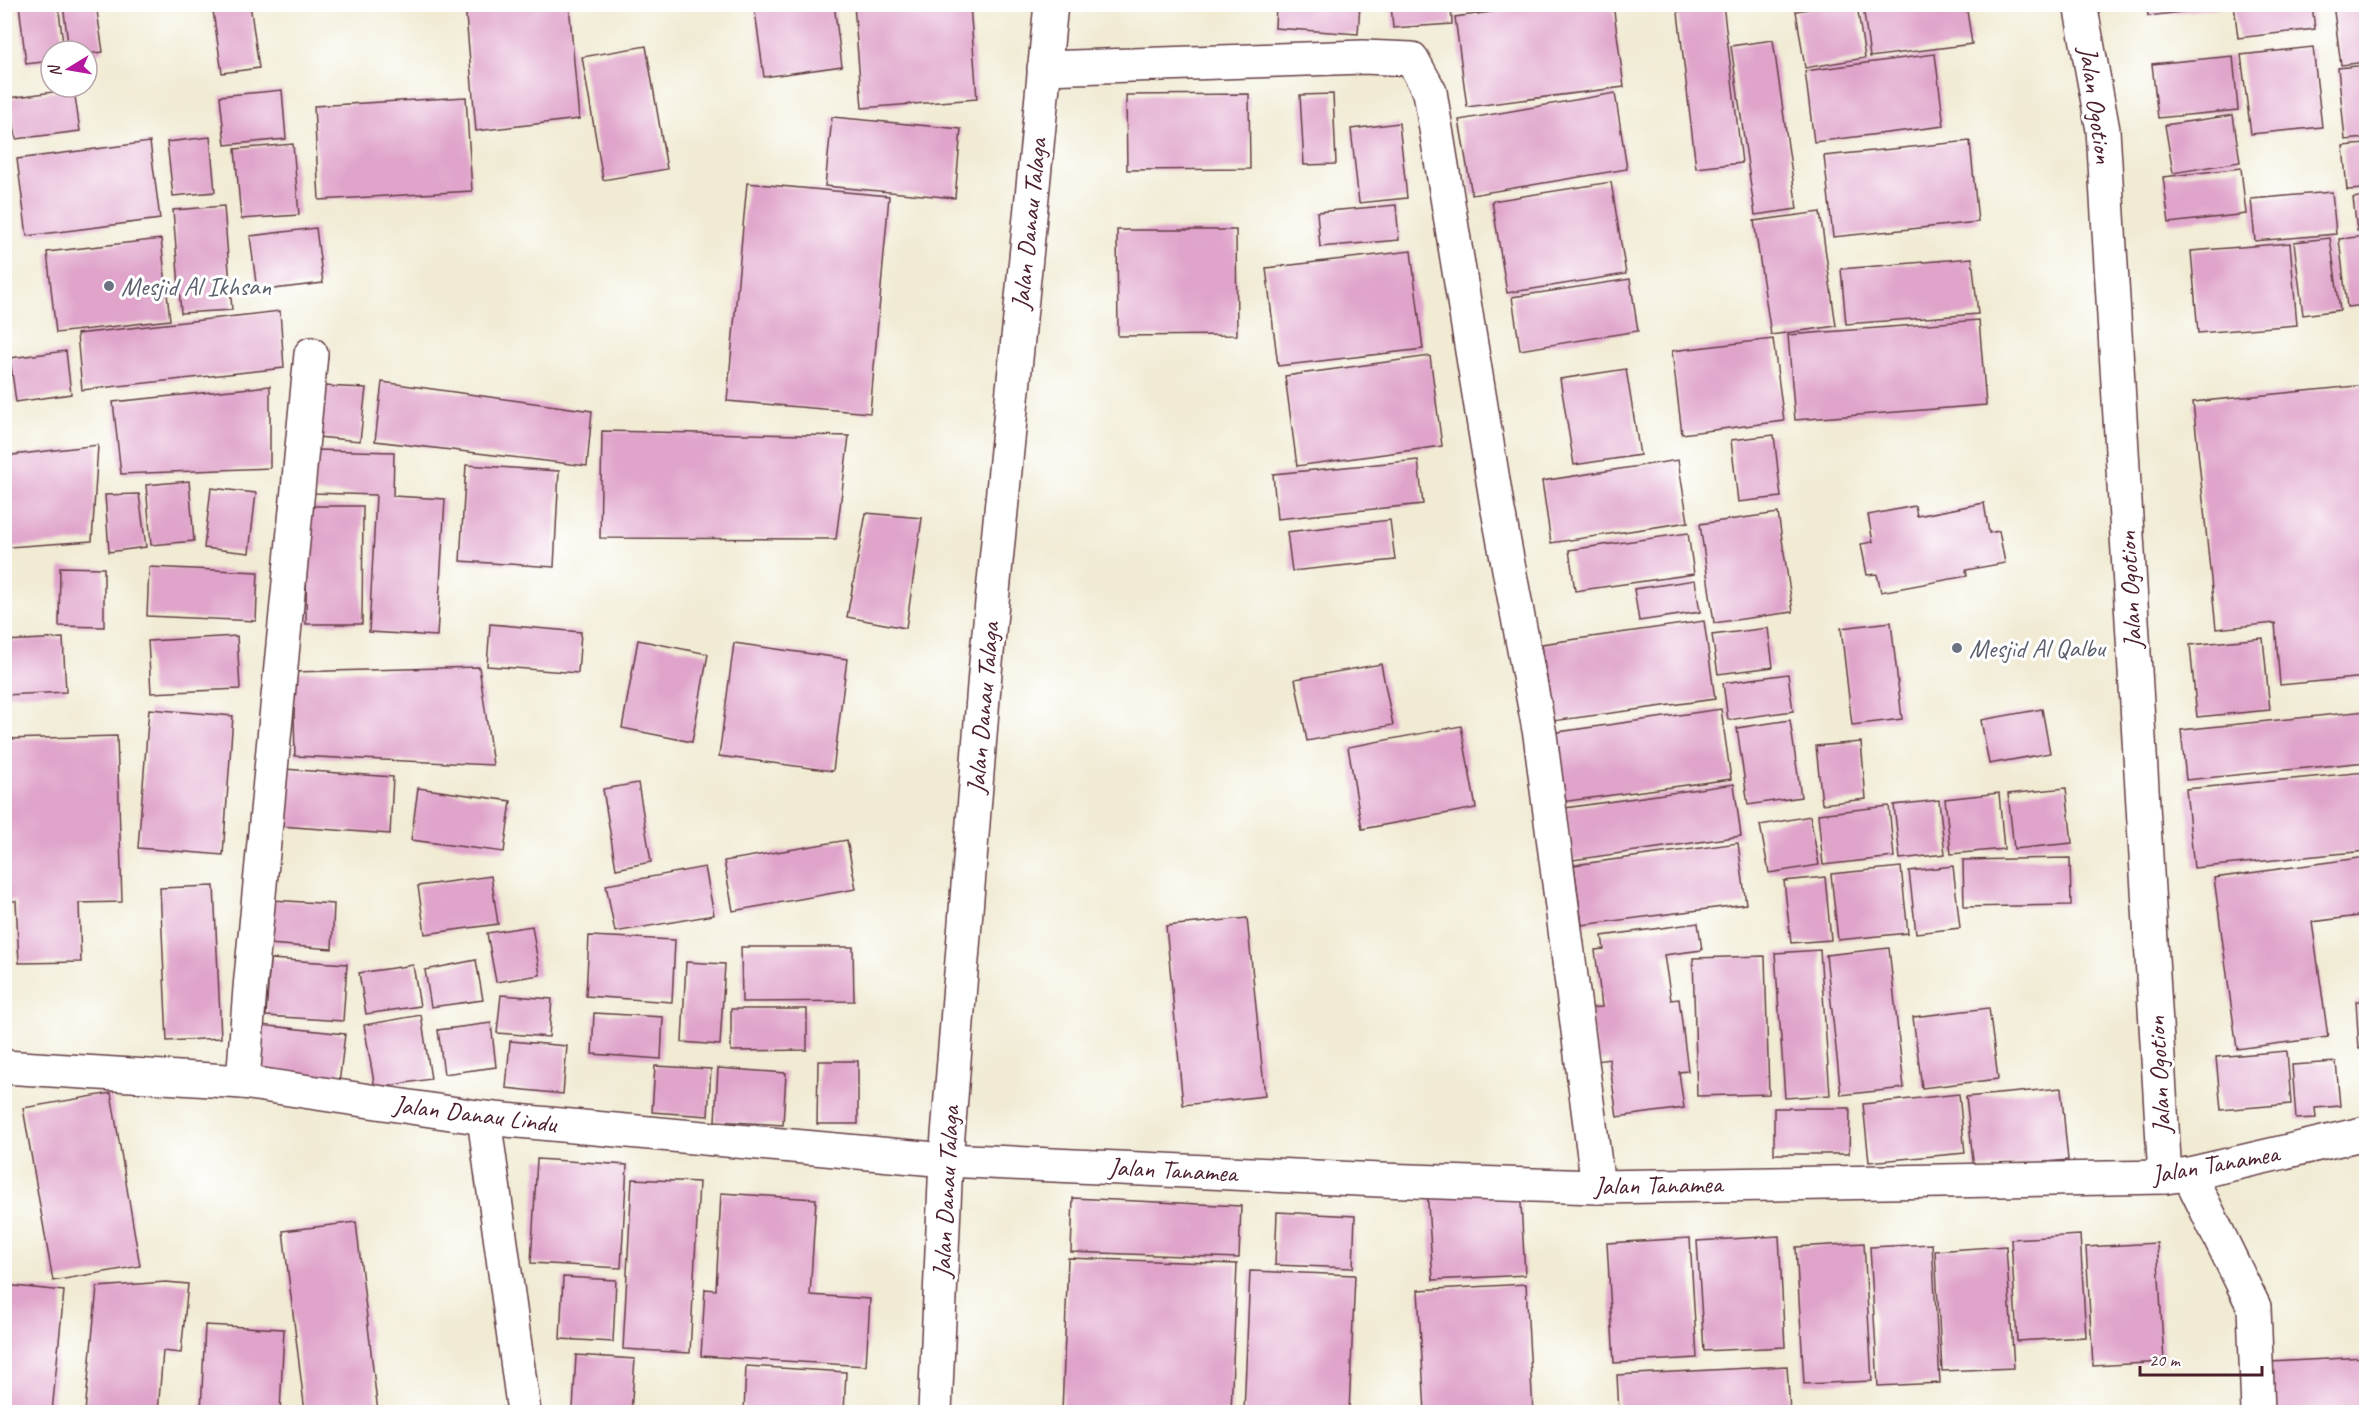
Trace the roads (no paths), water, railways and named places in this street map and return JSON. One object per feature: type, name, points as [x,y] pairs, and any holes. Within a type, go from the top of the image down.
[{"type":"street","name":"Jalan Danau Talaga","points":[[935,1413],[946,1160],[985,673],[1051,4]]},
{"type":"street","name":"Jalan Ogotion","points":[[2080,4],[2103,130],[2177,1175]]},
{"type":"street","points":[[1044,68],[1363,57],[1412,59],[1430,92],[1497,505],[1540,735],[1598,1187]]},
{"type":"street","points":[[243,1082],[311,354]]},
{"type":"street","name":"Jalan Danau Lindu","points":[[4,1067],[243,1082],[484,1118],[946,1160]]},
{"type":"street","points":[[484,1118],[524,1413]]},
{"type":"street","name":"Jalan Tanamea","points":[[946,1160],[1380,1180],[1598,1187],[2177,1175],[2367,1133]]},
{"type":"street","points":[[2177,1175],[2254,1307],[2258,1413]]},
{"type":"place","name":"Mesjid Al Ikhsan","points":[[109,286]]},
{"type":"place","name":"Mesjid Al Qalbu","points":[[1957,648]]}]
